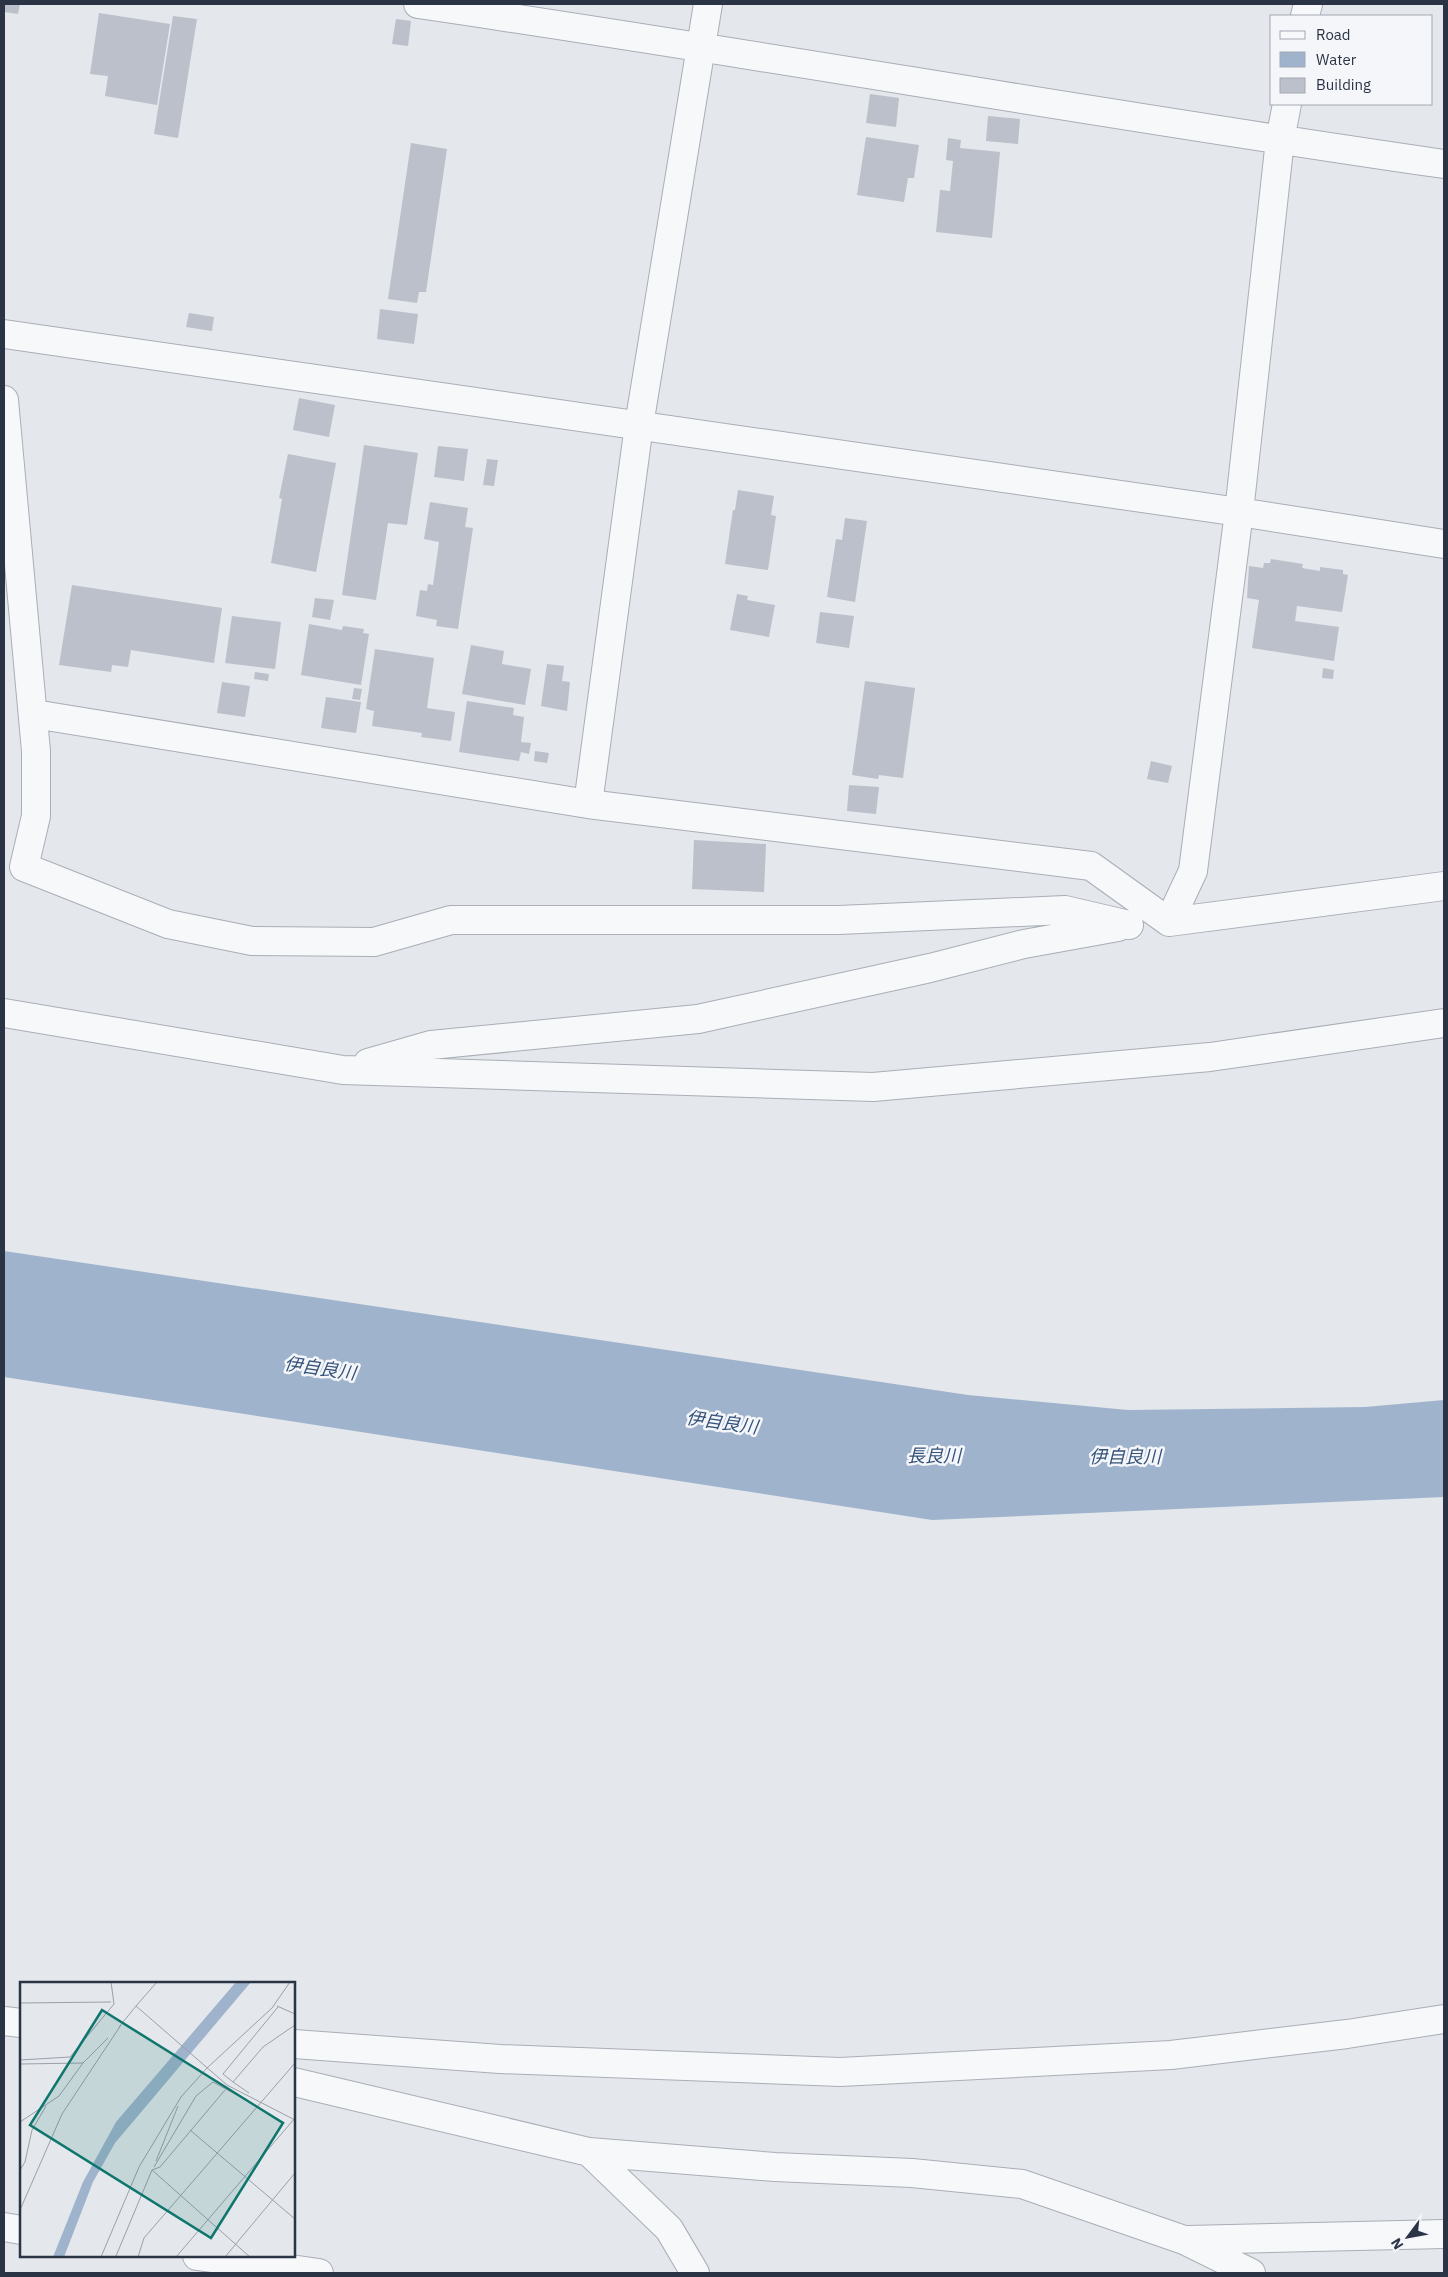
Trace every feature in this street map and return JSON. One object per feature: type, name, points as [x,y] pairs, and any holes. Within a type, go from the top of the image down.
[{"type":"street","points":[[418,4],[702,46],[1280,140],[1444,164]]},
{"type":"street","points":[[588,804],[639,425],[708,4]]},
{"type":"street","points":[[1170,922],[1192,871],[1239,512],[1280,140],[1287,105]]},
{"type":"street","points":[[4,334],[1239,512],[1444,544]]},
{"type":"street","points":[[4,400],[36,751],[36,816],[24,867],[168,924],[252,941],[374,942],[451,920],[839,920],[1065,910],[1129,926]]},
{"type":"street","points":[[34,714],[588,804],[1091,866],[1170,922]]},
{"type":"street","points":[[343,1070],[431,1045],[698,1020],[930,968],[1024,944],[1129,926],[1444,886]]},
{"type":"street","points":[[4,1014],[343,1070],[873,1087],[1210,1057],[1444,1023]]},
{"type":"street","points":[[295,2044],[500,2059],[840,2072],[1171,2055],[1347,2034],[1444,2019]]},
{"type":"street","points":[[4,2021],[20,2023]]},
{"type":"street","points":[[295,2082],[589,2152],[775,2167],[912,2173],[1022,2184],[1184,2240],[1251,2273]]},
{"type":"street","points":[[589,2152],[669,2229],[695,2273]]},
{"type":"street","points":[[4,2227],[20,2230]]},
{"type":"street","points":[[1184,2240],[1444,2234]]},
{"type":"street","points":[[204,2257],[319,2273]]},
{"type":"water","name":"長良川","points":[[4,1251],[968,1395],[1128,1410],[1365,1407],[1444,1400],[1444,1497],[932,1520],[4,1377]]},
{"type":"building","points":[[4,4],[20,4],[18,14],[4,12]]},
{"type":"building","points":[[99,13],[170,24],[157,105],[105,96],[108,76],[90,74]]},
{"type":"building","points":[[173,16],[197,19],[178,138],[154,134]]},
{"type":"building","points":[[396,19],[411,21],[408,46],[392,44]]},
{"type":"building","points":[[870,94],[899,98],[896,127],[866,123]]},
{"type":"building","points":[[988,116],[1020,119],[1018,144],[986,141]]},
{"type":"building","points":[[866,137],[919,145],[914,178],[908,178],[904,202],[857,195]]},
{"type":"building","points":[[948,138],[961,140],[960,148],[1000,152],[992,238],[936,232],[940,190],[950,191],[953,161],[946,160]]},
{"type":"building","points":[[411,143],[447,149],[426,292],[419,292],[417,303],[388,299]]},
{"type":"building","points":[[380,309],[418,314],[414,344],[377,339]]},
{"type":"building","points":[[189,313],[214,317],[212,331],[186,327]]},
{"type":"building","points":[[299,398],[335,405],[329,437],[293,430]]},
{"type":"building","points":[[364,445],[418,453],[407,525],[388,523],[376,600],[342,595]]},
{"type":"building","points":[[438,446],[468,449],[464,481],[434,477]]},
{"type":"building","points":[[288,454],[336,463],[316,572],[271,563],[282,499],[279,498]]},
{"type":"building","points":[[487,459],[498,460],[494,486],[483,485]]},
{"type":"building","points":[[738,490],[774,496],[771,515],[776,516],[768,570],[725,564]]},
{"type":"building","points":[[430,502],[468,508],[465,527],[473,528],[458,629],[436,626],[437,620],[416,616],[420,590],[427,591],[428,584],[433,585],[439,542],[424,539]]},
{"type":"building","points":[[845,518],[867,521],[855,602],[827,597],[836,539],[842,540]]},
{"type":"building","points":[[1271,559],[1303,564],[1302,568],[1320,571],[1320,567],[1343,570],[1343,574],[1348,575],[1342,612],[1297,606],[1295,621],[1339,627],[1334,661],[1252,648],[1259,600],[1247,598],[1249,566],[1263,568],[1264,563],[1270,563]]},
{"type":"building","points":[[72,585],[222,608],[214,663],[131,650],[128,667],[112,665],[111,672],[59,665]]},
{"type":"building","points":[[737,594],[748,596],[747,600],[775,605],[769,637],[730,630]]},
{"type":"building","points":[[315,598],[334,600],[330,620],[312,617]]},
{"type":"building","points":[[820,612],[854,616],[849,648],[816,643]]},
{"type":"building","points":[[232,616],[281,622],[275,669],[225,663]]},
{"type":"building","points":[[309,624],[342,630],[343,626],[364,629],[363,633],[369,634],[361,685],[301,675]]},
{"type":"building","points":[[471,645],[504,651],[502,664],[531,669],[525,705],[462,694]]},
{"type":"building","points":[[375,649],[434,658],[427,708],[455,712],[451,741],[421,737],[422,733],[372,726],[374,711],[366,709]]},
{"type":"building","points":[[547,664],[564,666],[562,681],[570,682],[567,711],[541,706]]},
{"type":"building","points":[[1323,668],[1334,670],[1333,679],[1322,678]]},
{"type":"building","points":[[255,672],[269,674],[268,681],[254,679]]},
{"type":"building","points":[[865,681],[915,688],[903,778],[879,775],[878,779],[852,775]]},
{"type":"building","points":[[222,682],[250,686],[245,717],[217,713]]},
{"type":"building","points":[[354,688],[362,689],[360,700],[352,699]]},
{"type":"building","points":[[326,697],[361,702],[356,733],[321,728]]},
{"type":"building","points":[[467,701],[514,708],[513,715],[524,717],[521,742],[531,743],[529,754],[521,752],[519,761],[459,752]]},
{"type":"building","points":[[535,751],[549,753],[547,763],[534,761]]},
{"type":"building","points":[[1151,761],[1172,766],[1168,783],[1147,779]]},
{"type":"building","points":[[849,785],[879,787],[876,814],[847,811]]},
{"type":"building","points":[[694,840],[766,844],[764,892],[692,889]]},
{"type":"water label","name":"伊自良川","points":[[320,1368]]},
{"type":"water label","name":"伊自良川","points":[[722,1422]]},
{"type":"water label","name":"伊自良川","points":[[1125,1456]]}]
